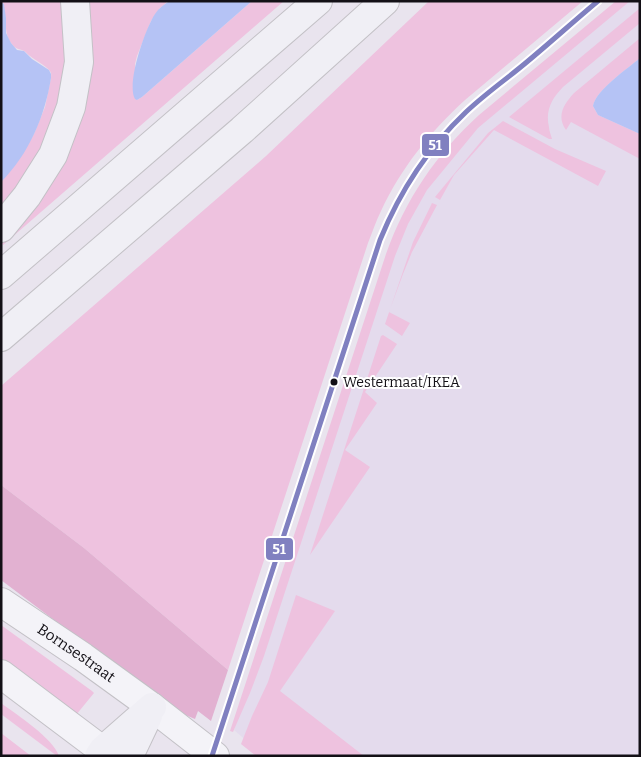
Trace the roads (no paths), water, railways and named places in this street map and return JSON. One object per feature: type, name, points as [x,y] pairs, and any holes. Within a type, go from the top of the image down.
[{"type":"highway","points":[[1,228],[27,196],[53,154],[71,107],[78,62],[75,1]]},
{"type":"highway","points":[[1,275],[318,1]]},
{"type":"highway","points":[[1,337],[242,130],[385,1]]},
{"type":"highway","points":[[104,754],[152,707]]},
{"type":"highway","points":[[129,756],[152,707]]},
{"type":"main road","name":"Bornsestraat","points":[[1,602],[83,657],[215,756]]},
{"type":"main road","points":[[1,674],[104,754]]},
{"type":"water","points":[[170,1],[252,1],[137,100],[133,92],[133,82],[138,56],[146,32],[155,14]]},
{"type":"water","points":[[1,2],[4,4],[6,33],[11,43],[17,50],[24,51],[32,59],[49,70],[51,78],[45,106],[28,147],[1,182]]},
{"type":"water","points":[[640,58],[640,134],[598,115],[593,106],[600,93]]},
{"type":"place","name":"Westermaat/IKEA","points":[[334,382]]}]
